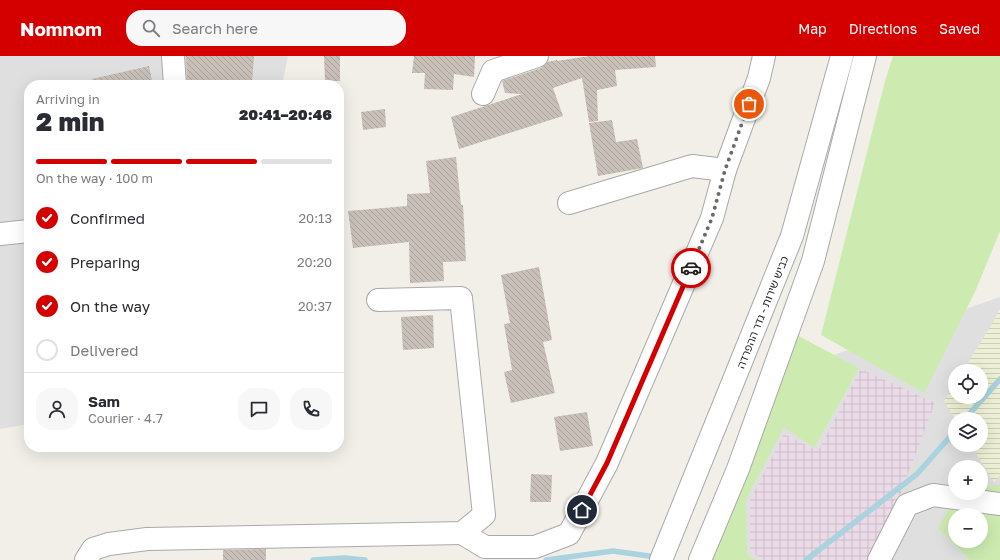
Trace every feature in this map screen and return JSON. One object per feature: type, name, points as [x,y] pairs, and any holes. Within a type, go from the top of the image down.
[{"type":"street","points":[[173,56],[175,80]]},
{"type":"street","points":[[483,94],[493,71],[537,56]]},
{"type":"street","points":[[86,560],[93,549],[109,544],[146,539],[462,533],[485,547],[535,547],[569,534],[607,463],[712,218],[725,170],[759,78],[764,56]]},
{"type":"street","name":"כביש שירות - גדר ההפרדה","points":[[661,560],[792,236],[842,56]]},
{"type":"street","points":[[700,560],[738,469],[812,261],[865,56]]},
{"type":"street","points":[[569,203],[692,166],[725,170]]},
{"type":"street","points":[[0,234],[24,232]]},
{"type":"street","points":[[378,300],[461,298],[484,515],[462,533]]},
{"type":"street","points":[[879,560],[907,505],[933,495],[1000,504]]},
{"type":"shaded area","points":[[0,56],[288,56],[283,80],[24,80],[24,425],[0,429]]},
{"type":"shaded area","points":[[1000,297],[1000,560],[719,560],[799,367]]},
{"type":"shaded area","points":[[861,369],[935,403],[900,495],[870,560],[764,560],[750,551],[750,500],[784,434],[818,451]]},
{"type":"green space","points":[[893,56],[1000,56],[1000,231],[975,292],[924,393],[821,335],[885,81]]},
{"type":"green space","points":[[1000,307],[1000,475],[994,483],[988,473],[988,460],[980,460],[975,452],[988,452],[988,412],[951,412],[944,401],[948,395],[948,404],[988,404],[988,364],[967,364],[995,319]]},
{"type":"green space","points":[[793,333],[859,368],[814,448],[784,427],[746,499],[747,555],[756,560],[706,560]]},
{"type":"green space","points":[[1000,485],[1000,560],[970,560],[958,548],[988,548],[988,508],[949,508],[954,500],[988,500],[988,487]]},
{"type":"green space","points":[[948,510],[948,538],[938,528]]},
{"type":"building","points":[[186,56],[254,56],[252,80],[187,80]]},
{"type":"building","points":[[324,56],[340,56],[340,80],[325,80]]},
{"type":"building","points":[[414,56],[475,56],[474,77],[454,74],[453,90],[424,89],[425,73],[412,73]]},
{"type":"building","points":[[590,56],[655,56],[656,67],[615,70],[617,86],[597,90],[598,121],[589,122],[582,78],[553,88],[563,116],[459,149],[451,117],[522,94],[505,93],[502,81],[541,68],[547,62]]},
{"type":"building","points":[[149,66],[152,80],[92,80]]},
{"type":"building","points":[[385,109],[386,127],[363,130],[361,112]]},
{"type":"building","points":[[612,120],[616,142],[637,139],[643,168],[598,176],[589,123]]},
{"type":"building","points":[[456,157],[461,205],[463,205],[466,261],[443,262],[444,281],[410,283],[409,242],[353,248],[348,211],[407,206],[407,194],[430,193],[426,161]]},
{"type":"building","points":[[539,267],[552,340],[543,342],[555,393],[511,403],[504,372],[512,370],[504,324],[510,323],[501,275]]},
{"type":"building","points":[[433,315],[434,348],[403,350],[401,317]]},
{"type":"building","points":[[587,412],[593,446],[560,451],[554,417]]},
{"type":"building","points":[[531,474],[552,475],[551,502],[530,502]]},
{"type":"building","points":[[266,549],[266,560],[223,560],[223,550]]},
{"type":"waterway","points":[[971,412],[1000,379]]},
{"type":"waterway","points":[[806,560],[917,474],[948,439]]},
{"type":"waterway","points":[[546,560],[613,551],[656,557]]},
{"type":"waterway","points":[[313,560],[344,558],[365,560]]},
{"type":"way so far","points":[[691,268],[712,218],[725,170],[749,104]]},
{"type":"route","points":[[582,510],[607,463],[691,268]]}]
